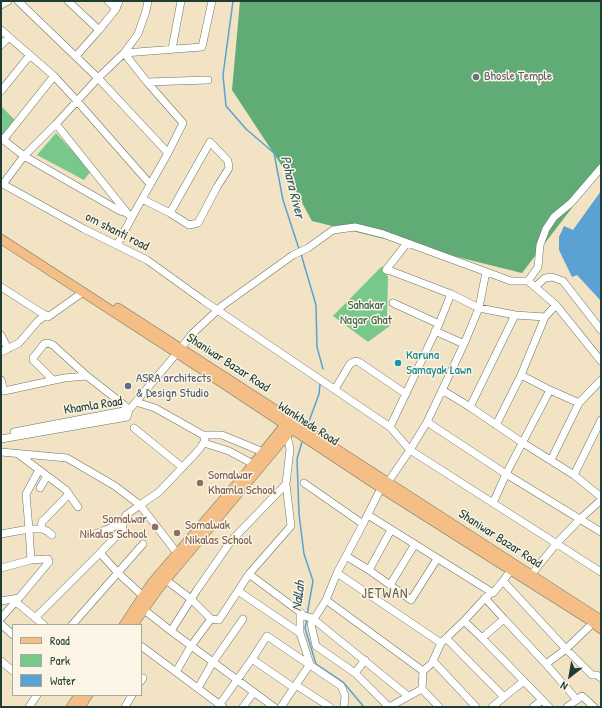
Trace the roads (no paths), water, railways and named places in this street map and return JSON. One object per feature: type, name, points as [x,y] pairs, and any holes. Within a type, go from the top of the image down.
[{"type":"main road","name":"Shaniwar Bazar Road","points":[[1,233],[179,351]]},
{"type":"main road","name":"Wankhede Road","points":[[1,239],[82,292],[179,351],[290,426],[513,567],[598,624]]},
{"type":"main road","points":[[134,624],[177,553],[263,452],[290,426]]},
{"type":"main road","points":[[125,624],[143,596],[162,577],[290,426]]},
{"type":"main road","name":"Shaniwar Bazar Road","points":[[513,567],[531,575],[598,624]]},
{"type":"main road","points":[[71,707],[78,696]]},
{"type":"main road","points":[[80,707],[87,696]]},
{"type":"street","points":[[1,5],[8,1]]},
{"type":"street","points":[[18,1],[98,78],[168,153]]},
{"type":"street","points":[[68,1],[99,30]]},
{"type":"street","points":[[108,1],[116,9]]},
{"type":"street","points":[[76,56],[116,9],[119,1]]},
{"type":"street","points":[[2,183],[24,156],[98,78],[124,53],[138,34],[148,1]]},
{"type":"street","points":[[172,50],[181,1]]},
{"type":"street","points":[[124,53],[202,47],[212,1]]},
{"type":"street","points":[[1,30],[54,76],[77,100],[150,184]]},
{"type":"street","points":[[1,45],[9,37]]},
{"type":"street","points":[[117,245],[130,214],[142,199],[183,123],[124,53]]},
{"type":"street","points":[[1,91],[30,55]]},
{"type":"street","points":[[54,76],[2,139],[24,156],[120,211],[130,214]]},
{"type":"street","points":[[147,82],[208,80]]},
{"type":"street","points":[[56,124],[130,214]]},
{"type":"street","points":[[142,199],[170,213],[189,225],[198,223],[229,168],[228,161],[210,142],[170,213]]},
{"type":"street","points":[[528,281],[538,268],[540,245],[546,229],[554,217],[571,204],[601,168]]},
{"type":"street","name":"om shanti road","points":[[2,183],[84,229],[147,260],[204,301],[390,427],[410,450],[601,572]]},
{"type":"street","points":[[53,380],[33,360],[44,344],[48,343],[129,410],[192,334],[222,306],[293,255],[308,248],[333,230],[355,227],[383,234],[511,281],[528,281],[556,305],[601,361]]},
{"type":"street","points":[[407,243],[386,270],[451,294],[479,308],[515,315],[545,317]]},
{"type":"street","points":[[422,689],[389,707],[355,673],[316,646],[311,624],[326,600],[337,573],[385,485],[410,450],[427,422],[464,344],[479,308],[486,272]]},
{"type":"street","points":[[535,287],[545,278],[552,277],[563,281],[601,330]]},
{"type":"street","points":[[1,287],[48,317],[82,292]]},
{"type":"street","points":[[390,427],[437,328],[451,294]]},
{"type":"street","points":[[393,303],[464,344]]},
{"type":"street","points":[[496,425],[521,376],[545,317],[556,305]]},
{"type":"street","points":[[1,335],[4,351],[24,339],[38,321],[46,315]]},
{"type":"street","points":[[470,407],[515,315]]},
{"type":"street","points":[[335,390],[350,364],[356,361],[406,394]]},
{"type":"street","points":[[1,380],[2,392],[53,380],[87,376]]},
{"type":"street","points":[[521,376],[579,402]]},
{"type":"street","points":[[551,460],[579,402],[601,380]]},
{"type":"street","points":[[442,390],[574,475],[601,497]]},
{"type":"street","points":[[493,503],[506,474],[550,390]]},
{"type":"street","points":[[136,402],[155,408],[203,435],[222,435],[263,452]]},
{"type":"street","name":"Khamla Road","points":[[1,435],[129,410],[127,417],[1,439]]},
{"type":"street","points":[[574,475],[601,420]]},
{"type":"street","points":[[427,422],[506,474],[601,532]]},
{"type":"street","points":[[162,577],[191,600],[211,619],[218,620],[249,574],[291,526],[286,484],[290,449],[290,426]]},
{"type":"street","points":[[134,428],[182,467]]},
{"type":"street","points":[[35,618],[123,529],[123,521],[126,515],[159,492],[195,454],[204,443],[205,440],[203,435]]},
{"type":"street","points":[[204,443],[229,451],[253,464]]},
{"type":"street","points":[[1,452],[67,458],[115,486],[140,505],[177,553]]},
{"type":"street","points":[[17,454],[66,490],[78,507]]},
{"type":"street","points":[[31,560],[26,494],[39,470]]},
{"type":"street","points":[[40,488],[47,476]]},
{"type":"street","points":[[304,482],[363,524]]},
{"type":"street","points":[[171,631],[231,541],[286,484]]},
{"type":"street","points":[[41,529],[42,521],[69,494]]},
{"type":"street","points":[[531,575],[556,544],[601,500]]},
{"type":"street","points":[[368,515],[493,593]]},
{"type":"street","points":[[96,534],[123,523]]},
{"type":"street","points":[[1,534],[29,529],[41,529],[52,535]]},
{"type":"street","points":[[369,570],[391,530]]},
{"type":"street","points":[[73,624],[143,544]]},
{"type":"street","points":[[390,585],[415,544]]},
{"type":"street","points":[[100,553],[118,573],[143,596]]},
{"type":"street","points":[[346,556],[412,600],[437,559]]},
{"type":"street","points":[[1,568],[31,560],[48,559],[48,562],[18,600],[1,618]]},
{"type":"street","points":[[439,707],[422,689],[423,671],[432,663],[443,640],[464,621],[485,598],[493,593],[503,582],[513,567]]},
{"type":"street","points":[[337,573],[443,640],[504,697]]},
{"type":"street","points":[[249,574],[302,614],[313,619],[408,696]]},
{"type":"street","points":[[503,582],[566,649],[592,674],[601,678]]},
{"type":"street","points":[[238,591],[300,633]]},
{"type":"street","points":[[485,598],[577,700]]},
{"type":"street","points":[[18,600],[43,624]]},
{"type":"street","points":[[1,601],[18,600]]},
{"type":"street","points":[[326,600],[423,671]]},
{"type":"street","points":[[143,609],[274,707]]},
{"type":"street","points":[[302,614],[300,633],[310,664]]},
{"type":"street","points":[[176,672],[191,646],[211,619]]},
{"type":"street","points":[[198,688],[213,662],[243,619]]},
{"type":"street","points":[[482,638],[504,619]]},
{"type":"street","points":[[464,621],[549,707]]},
{"type":"street","points":[[1,624],[12,634]]},
{"type":"street","points":[[546,664],[598,624]]},
{"type":"street","points":[[142,647],[221,706],[267,636],[341,686],[345,695],[344,707]]},
{"type":"street","points":[[252,659],[330,707]]},
{"type":"street","points":[[355,673],[365,660]]},
{"type":"street","points":[[1,661],[12,670]]},
{"type":"street","points":[[433,661],[476,707]]},
{"type":"street","points":[[281,707],[310,664]]},
{"type":"street","points":[[492,707],[524,681]]},
{"type":"street","points":[[243,707],[254,692]]},
{"type":"street","points":[[29,707],[36,696]]},
{"type":"street","points":[[125,707],[131,696]]},
{"type":"street","points":[[567,707],[582,696],[594,707]]},
{"type":"street","points":[[533,707],[542,700]]},
{"type":"water","points":[[601,191],[601,301],[577,275],[572,277],[559,250],[559,237],[564,226],[573,230]]},
{"type":"waterway","name":"Pohara River","points":[[233,1],[223,75],[226,106],[246,129],[274,153],[283,200],[299,249]]},
{"type":"waterway","name":"Pohara River","points":[[301,254],[316,305],[317,347],[323,369]]},
{"type":"waterway","name":"Nallah","points":[[308,424],[319,394],[320,384]]},
{"type":"waterway","name":"Nallah","points":[[302,442],[297,459],[299,514],[304,554],[313,581],[307,615]]},
{"type":"waterway","name":"Nallah","points":[[307,619],[305,628],[316,664],[343,682],[364,707]]},
{"type":"place","name":"Bhosle Temple","points":[[476,77]]},
{"type":"place","name":"Karuna Samayak Lawn","points":[[398,363]]},
{"type":"place","name":"ASRA architects & Design Studio","points":[[128,386]]},
{"type":"place","name":"Somalwar Khamla School","points":[[200,483]]},
{"type":"place","name":"Somalwar Nikalas School","points":[[155,527]]},
{"type":"place","name":"Somalwak Nikalas School","points":[[177,533]]},
{"type":"district","name":"JETWAN","points":[[385,594]]},
{"type":"park label","name":"Sahakar Nagar Ghat","points":[[366,314]]}]
